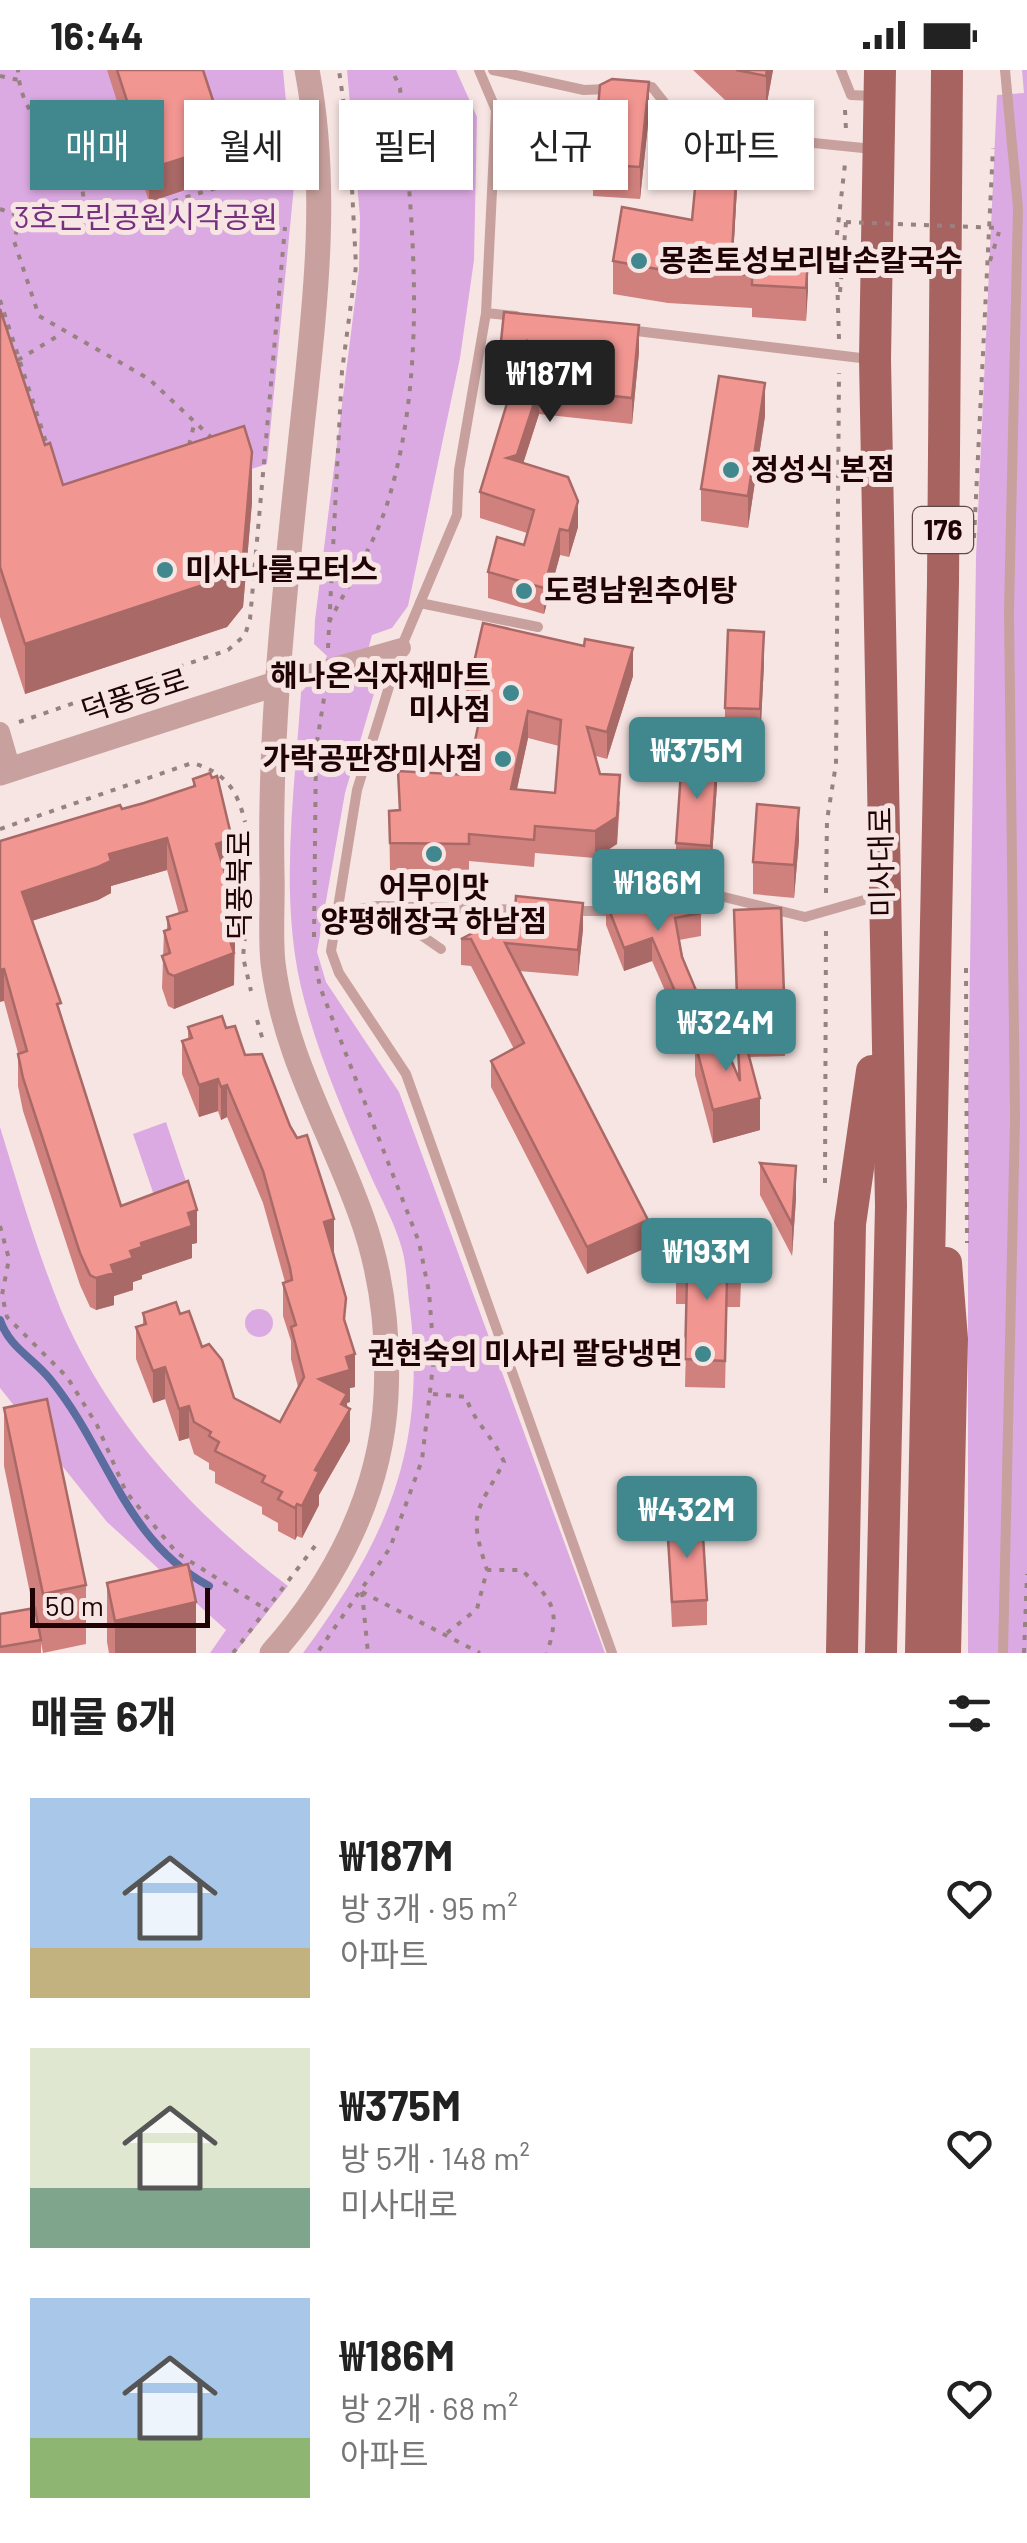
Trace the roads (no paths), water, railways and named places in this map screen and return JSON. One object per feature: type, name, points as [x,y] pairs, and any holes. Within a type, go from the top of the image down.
[{"type":"main road","name":"미사대로","points":[[921,1653],[928,1149],[936,991],[948,70]]},
{"type":"main road","name":"미사대로","points":[[880,84],[863,148],[875,359],[882,895],[891,1206],[881,1653]]},
{"type":"main road","points":[[842,1653],[850,1224],[884,987]]},
{"type":"main road","points":[[936,991],[950,1110],[946,1272],[952,1339],[946,1653]]},
{"type":"street","name":"덕풍북로","points":[[272,1653],[311,1608],[339,1563],[384,1433],[386,1390],[380,1280],[363,1220],[293,1057],[273,961],[273,741],[318,246],[317,154],[307,70]]},
{"type":"street","points":[[278,683],[402,648]]},
{"type":"street","name":"덕풍동로","points":[[7,727],[6,772],[278,683]]},
{"type":"lane","points":[[479,70],[496,110],[486,313],[459,470],[458,515],[402,648],[357,790],[331,952],[339,973],[406,1074],[612,1653]]},
{"type":"lane","points":[[492,70],[584,90],[652,87],[686,130],[863,148]]},
{"type":"lane","points":[[1003,1653],[1021,1119],[1009,611],[1018,208],[1005,70]]},
{"type":"lane","points":[[842,71],[851,95],[880,84]]},
{"type":"lane","points":[[486,313],[525,318]]},
{"type":"lane","points":[[623,330],[875,359]]},
{"type":"lane","points":[[420,603],[538,628]]},
{"type":"lane","points":[[666,904],[720,896],[805,917],[882,895]]},
{"type":"lane","points":[[336,913],[378,906],[534,910]]},
{"type":"lane","points":[[378,906],[441,949]]},
{"type":"lane","points":[[553,910],[630,910]]},
{"type":"waterway","points":[[0,1320],[9,1338],[50,1379],[70,1406],[119,1491],[156,1544],[209,1586]]},
{"type":"place","name":"몽촌토성보리밥손칼국수","points":[[639,261]]},
{"type":"place","name":"정성식 본점","points":[[731,470]]},
{"type":"place","name":"미사나룰모터스","points":[[165,570]]},
{"type":"place","name":"도령남원추어탕","points":[[524,591]]},
{"type":"place","name":"해나온식자재마트 미사점","points":[[511,693]]},
{"type":"place","name":"가락공판장미사점","points":[[503,759]]},
{"type":"place","name":"어무이맛 양평해장국 하남점","points":[[434,854]]},
{"type":"place","name":"권현숙의 미사리 팔당냉면","points":[[703,1354]]},
{"type":"park label","name":"3호근린공원시각공원","points":[[146,218]]}]
